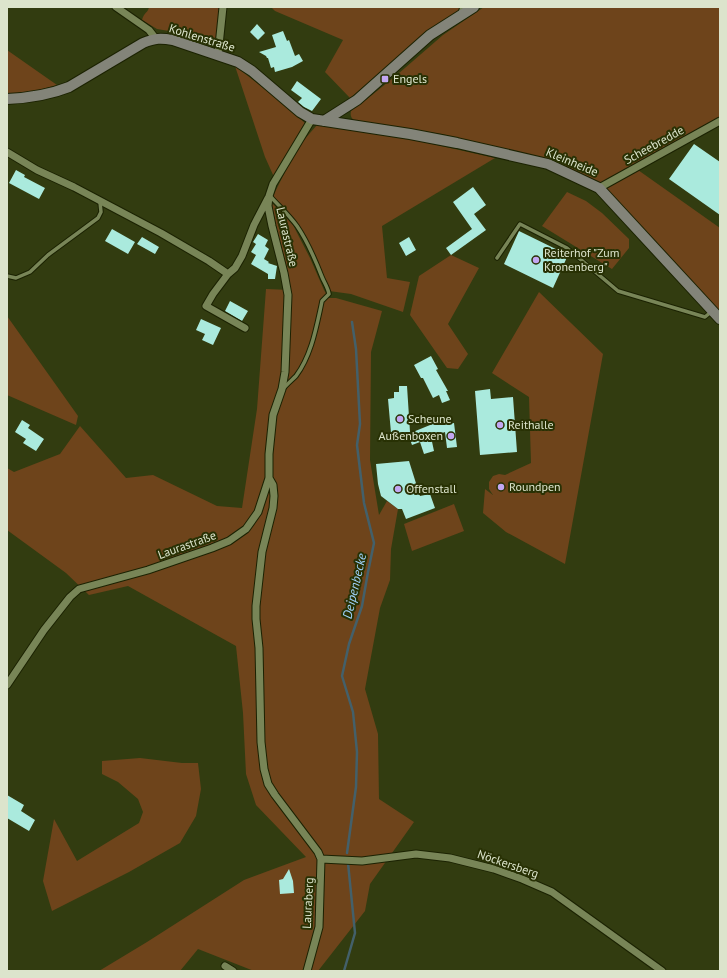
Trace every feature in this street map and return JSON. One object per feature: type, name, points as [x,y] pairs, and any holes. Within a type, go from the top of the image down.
[{"type":"street","points":[[116,7],[149,30],[156,39]]},
{"type":"street","points":[[218,55],[223,7]]},
{"type":"street","points":[[324,121],[357,100],[434,32],[461,12],[474,7]]},
{"type":"street","name":"Kohlenstraße","points":[[7,99],[36,96],[60,91],[143,43],[166,38],[238,62],[252,71],[300,112],[312,119]]},
{"type":"street","name":"Kleinheide","points":[[312,119],[410,134],[548,164],[599,188],[720,319]]},
{"type":"street","name":"Laurastraße","points":[[246,328],[206,306],[228,274],[235,268],[242,256],[254,225],[269,196],[273,184],[312,119]]},
{"type":"street","name":"Scheebredde","points":[[599,188],[720,121]]},
{"type":"street","points":[[7,152],[37,170],[74,187],[161,233],[210,261],[228,274]]},
{"type":"street","name":"Laurastraße","points":[[7,686],[44,630],[70,597],[79,589],[152,569],[229,541],[246,529],[258,512],[269,478],[269,454],[273,415],[282,389],[285,372],[288,295],[268,206],[269,196]]},
{"type":"street","points":[[269,478],[273,485],[273,508],[262,552],[256,606],[261,742],[264,769],[268,784],[318,852],[321,859]]},
{"type":"street","name":"Nöckersberg","points":[[321,859],[362,861],[416,854],[450,858],[494,869],[552,892],[662,971]]},
{"type":"street","name":"Lauraberg","points":[[307,971],[319,927],[321,859]]},
{"type":"street","points":[[225,966],[233,971]]},
{"type":"lane","points":[[269,196],[285,212],[300,231],[315,258],[329,294],[322,301],[313,341],[304,361],[296,376],[282,389]]},
{"type":"lane","points":[[7,276],[16,278],[30,272],[48,255],[98,218],[101,212],[100,201]]},
{"type":"lane","points":[[497,258],[520,224],[567,248],[618,290],[705,317],[712,310]]},
{"type":"shaded area","points":[[149,7],[221,7],[217,42],[214,46],[169,31],[157,29],[142,20]]},
{"type":"shaded area","points":[[271,7],[460,7],[458,12],[350,98],[325,72],[343,40],[275,11]]},
{"type":"shaded area","points":[[484,7],[720,7],[720,119],[599,185],[517,153],[442,134],[355,121],[353,119],[351,116],[351,111],[398,74],[443,35]]},
{"type":"shaded area","points":[[7,50],[57,85],[35,91],[7,94]]},
{"type":"shaded area","points":[[235,66],[305,123],[274,177],[265,157]]},
{"type":"shaded area","points":[[317,125],[410,139],[495,158],[382,226],[387,278],[410,282],[403,312],[351,294],[329,291],[315,256],[297,223],[273,196],[289,164],[303,141]]},
{"type":"shaded area","points":[[638,170],[720,228],[720,311],[605,189]]},
{"type":"shaded area","points":[[567,192],[586,201],[602,213],[629,239],[629,248],[612,269],[542,226]]},
{"type":"shaded area","points":[[271,202],[293,225],[329,298],[336,298],[382,311],[371,352],[370,460],[379,515],[387,501],[398,509],[391,549],[390,580],[380,608],[365,689],[378,734],[379,799],[414,822],[370,884],[365,911],[318,971],[254,971],[198,949],[180,971],[99,971],[244,880],[306,857],[256,805],[246,774],[243,713],[236,646],[128,586],[89,595],[66,573],[7,530],[7,468],[14,472],[60,454],[80,426],[126,478],[153,475],[217,506],[242,508],[257,409],[266,289],[290,290]]},
{"type":"shaded area","points":[[451,255],[479,268],[448,324],[468,354],[458,369],[447,368],[410,315],[419,276]]},
{"type":"shaded area","points":[[539,292],[603,354],[565,564],[506,532],[483,513],[485,489],[493,495],[489,489],[489,482],[493,476],[499,474],[505,475],[531,463],[529,397],[492,373]]},
{"type":"shaded area","points":[[7,316],[78,416],[76,425],[7,395]]},
{"type":"shaded area","points":[[454,504],[464,531],[412,551],[404,524]]},
{"type":"shaded area","points":[[140,758],[182,763],[198,763],[201,789],[196,816],[180,843],[129,872],[52,911],[43,881],[54,819],[77,861],[139,823],[143,812],[138,799],[118,782],[102,774],[102,761]]},
{"type":"building","points":[[257,24],[265,33],[258,40],[250,32]]},
{"type":"building","points":[[283,31],[287,41],[289,40],[295,56],[299,54],[303,61],[292,67],[275,72],[274,67],[271,68],[268,58],[259,52],[276,47],[272,35]]},
{"type":"building","points":[[297,81],[321,99],[312,111],[298,102],[302,98],[291,90]]},
{"type":"building","points":[[694,144],[720,162],[720,215],[669,179]]},
{"type":"building","points":[[16,170],[25,175],[24,177],[45,188],[39,199],[9,183]]},
{"type":"building","points":[[473,187],[486,205],[474,214],[486,230],[451,255],[446,248],[472,229],[453,202]]},
{"type":"building","points":[[112,229],[135,242],[128,254],[105,241]]},
{"type":"building","name":"Reiterhof \"Zum Kronenberg\"","points":[[519,231],[568,255],[553,288],[504,264]]},
{"type":"building","points":[[258,234],[268,240],[265,246],[269,249],[264,259],[269,262],[268,263],[277,266],[275,279],[268,279],[268,274],[251,264],[256,255],[251,252],[256,244],[253,242]]},
{"type":"building","points":[[142,237],[159,247],[155,254],[137,244]]},
{"type":"building","points":[[409,237],[416,250],[406,256],[399,243]]},
{"type":"building","points":[[230,301],[248,311],[242,321],[225,311]]},
{"type":"building","points":[[201,319],[221,328],[213,345],[202,340],[205,334],[196,330]]},
{"type":"building","points":[[431,356],[438,369],[436,370],[448,391],[446,391],[450,400],[442,403],[439,395],[433,398],[423,378],[421,378],[414,365]]},
{"type":"building","name":"Scheune","points":[[399,386],[407,386],[410,432],[391,433],[388,399],[394,398],[394,392],[399,392]]},
{"type":"building","name":"Reithalle","points":[[490,389],[491,399],[513,397],[517,452],[480,455],[475,391]]},
{"type":"building","points":[[22,420],[30,425],[28,428],[44,439],[36,451],[23,443],[26,439],[15,432]]},
{"type":"building","points":[[435,423],[436,425],[454,423],[457,447],[447,448],[445,432],[431,437],[434,451],[424,454],[420,442],[412,445],[408,434]]},
{"type":"building","name":"Offenstall","points":[[409,461],[420,496],[430,494],[435,508],[406,519],[402,509],[398,509],[381,496],[376,464]]},
{"type":"building","points":[[7,795],[24,805],[21,811],[35,820],[29,831],[7,818]]},
{"type":"building","points":[[289,869],[293,881],[294,893],[280,894],[279,880],[283,879]]},
{"type":"waterway","name":"Deipenbecke","points":[[347,853],[356,787],[357,752],[353,712],[342,676],[349,644],[362,606],[374,543],[364,503],[357,445],[360,424],[356,349],[352,322]]},
{"type":"waterway","name":"Deipenbecke","points":[[344,971],[355,933],[348,863]]},
{"type":"place","name":"Engels","points":[[385,79]]},
{"type":"place","name":"Reiterhof \"Zum Kronenberg\"","points":[[536,260]]},
{"type":"place","name":"Scheune","points":[[400,419]]},
{"type":"place","name":"Reithalle","points":[[500,425]]},
{"type":"place","name":"Außenboxen","points":[[451,436]]},
{"type":"place","name":"Roundpen","points":[[501,487]]},
{"type":"place","name":"Offenstall","points":[[398,489]]}]
